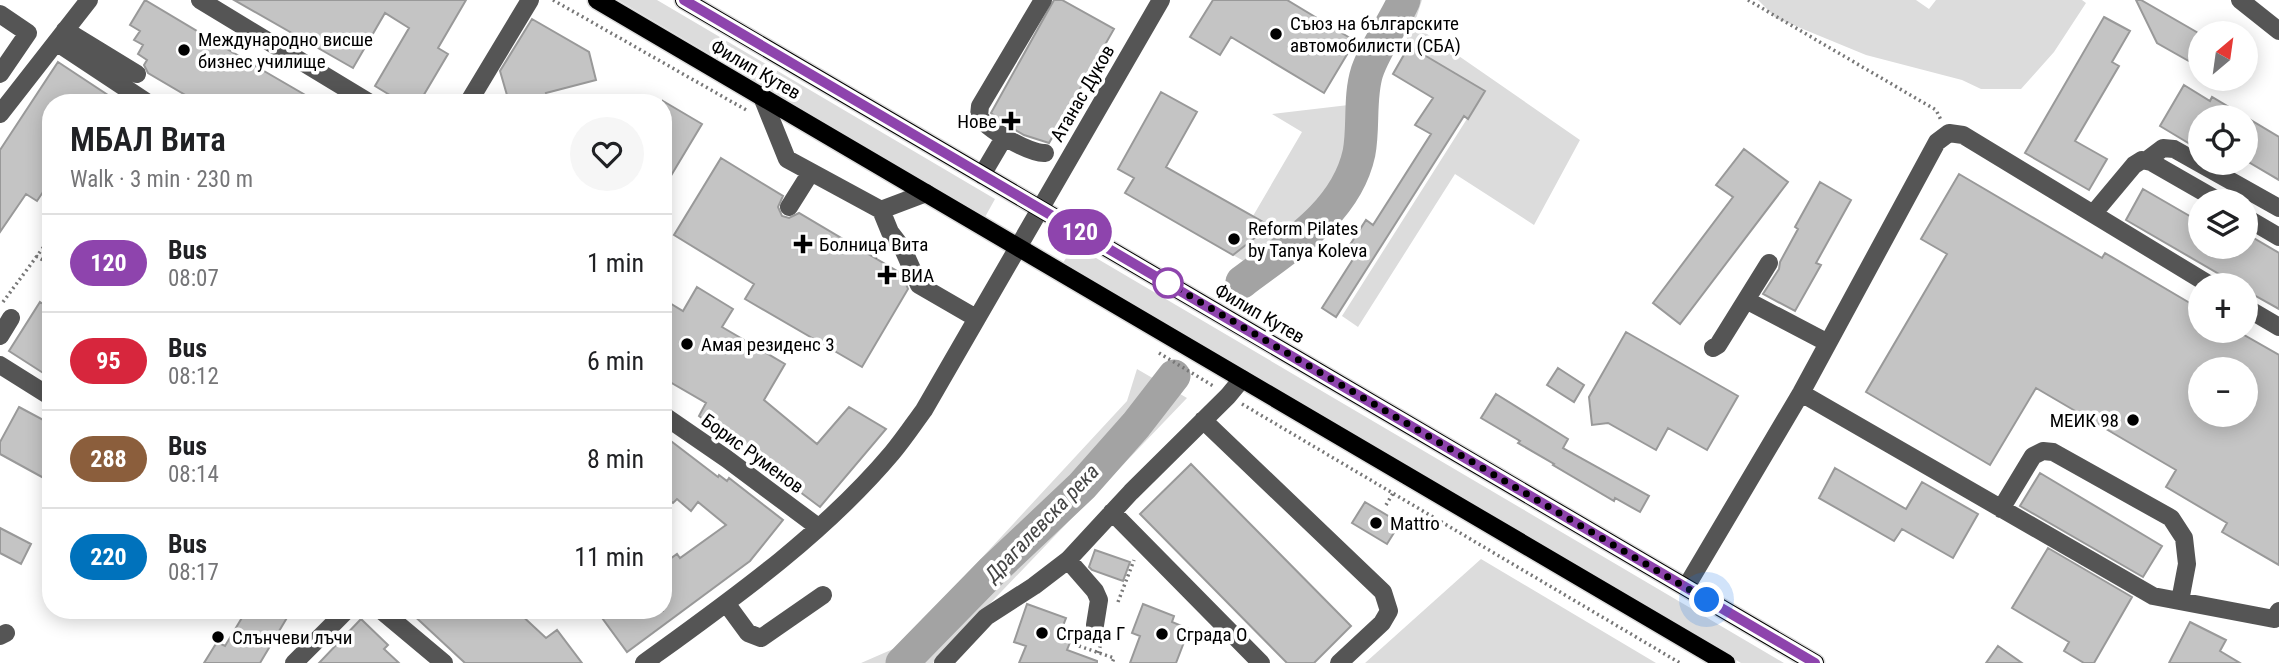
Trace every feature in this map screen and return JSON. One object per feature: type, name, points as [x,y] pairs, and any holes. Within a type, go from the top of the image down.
[{"type":"main road","name":"Филип Кутев","points":[[597,0],[1726,663]]},
{"type":"main road","name":"Филип Кутев","points":[[684,0],[1815,663]]},
{"type":"street","points":[[0,114],[89,0]]},
{"type":"street","points":[[200,0],[355,94]]},
{"type":"street","points":[[473,94],[530,0]]},
{"type":"street","points":[[1043,0],[980,106],[979,116],[981,120],[1033,152],[1045,153]]},
{"type":"street","name":"Атанас Дуков","points":[[726,603],[792,552],[818,527],[892,453],[924,411],[1161,0]]},
{"type":"street","points":[[2240,0],[2279,31]]},
{"type":"street","points":[[0,14],[28,33],[2,68]]},
{"type":"street","points":[[61,36],[137,74]]},
{"type":"street","points":[[61,36],[136,94]]},
{"type":"street","points":[[762,97],[788,159],[881,210],[890,232],[903,248],[919,285],[976,318]]},
{"type":"street","points":[[1686,587],[1801,393],[1937,142],[1949,133],[1963,135],[2190,273]]},
{"type":"street","points":[[982,175],[1005,136]]},
{"type":"street","points":[[2093,215],[2134,165],[2147,160],[2163,148],[2174,149],[2279,208]]},
{"type":"street","points":[[2147,160],[2198,189]]},
{"type":"street","points":[[789,207],[811,172]]},
{"type":"street","points":[[881,210],[926,193]]},
{"type":"street","points":[[2258,225],[2279,237]]},
{"type":"street","points":[[1713,348],[1718,345],[1769,263]]},
{"type":"street","points":[[1746,300],[1828,343]]},
{"type":"street","points":[[0,336],[6,312]]},
{"type":"street","points":[[2258,315],[2279,327]]},
{"type":"street","points":[[0,365],[42,391]]},
{"type":"street","points":[[943,663],[986,617],[1068,560],[1242,379]]},
{"type":"street","points":[[1801,393],[2153,596],[2274,619],[2279,611]]},
{"type":"street","points":[[1203,420],[1383,592],[1389,611],[1382,623],[1339,663]]},
{"type":"street","name":"Борис Руменов","points":[[672,421],[818,527]]},
{"type":"street","points":[[2001,509],[2033,456],[2043,451],[2053,452],[2171,518],[2184,538],[2187,564],[2180,601]]},
{"type":"street","points":[[1112,512],[1261,663]]},
{"type":"street","points":[[1068,560],[1095,591],[1099,600],[1099,632]]},
{"type":"street","points":[[644,663],[726,603],[748,633],[761,638],[823,595]]},
{"type":"street","points":[[294,663],[338,619]]},
{"type":"street","points":[[391,619],[443,663]]},
{"type":"path","points":[[553,0],[747,111]]},
{"type":"path","points":[[1748,0],[1936,110],[1949,133]]},
{"type":"path","points":[[6,312],[42,248]]},
{"type":"path","points":[[36,256],[42,260]]},
{"type":"path","points":[[1150,347],[1228,396],[1680,663]]},
{"type":"path","points":[[1386,505],[1393,494]]},
{"type":"path","points":[[1117,603],[1141,542]]},
{"type":"path","points":[[1098,653],[1099,632]]},
{"type":"path","points":[[1079,646],[1114,658],[1112,663]]},
{"type":"shaded area","points":[[618,0],[657,0],[995,199],[985,217]]},
{"type":"shaded area","points":[[1409,0],[1422,0],[1414,25],[1580,140],[1534,225],[1455,174],[1358,327],[1342,316],[1484,92],[1409,46],[1402,20]]},
{"type":"shaded area","points":[[1758,0],[1916,0],[1929,9],[1936,0],[2082,0],[2086,3],[2054,52],[2021,89],[1981,89],[1962,80],[1866,55],[1776,18]]},
{"type":"shaded area","points":[[1357,104],[1356,135],[1351,161],[1330,201],[1315,217],[1251,265],[1233,255],[1270,227],[1253,216],[1302,132],[1272,114]]},
{"type":"shaded area","points":[[1074,245],[1784,663],[1741,663],[1063,263]]},
{"type":"shaded area","points":[[1137,369],[1187,398],[933,663],[861,663],[900,646],[1127,401]]},
{"type":"shaded area","points":[[1481,559],[1656,663],[1365,663]]},
{"type":"building","name":"Международно висше бизнес училище","points":[[145,0],[304,94],[184,94],[148,73],[144,65],[147,60],[138,54],[143,45],[134,40],[140,31],[130,25]]},
{"type":"building","points":[[234,0],[466,0],[438,48],[448,54],[424,94],[388,94],[375,86],[409,28],[385,13],[353,68]]},
{"type":"building","points":[[1054,0],[1062,0],[1114,29],[1049,143],[1024,135],[991,113]]},
{"type":"building","points":[[1213,0],[1287,0],[1355,41],[1324,93],[1231,37],[1220,55],[1190,37]]},
{"type":"building","points":[[2136,0],[2141,0],[2188,27],[2188,61],[2157,43]]},
{"type":"building","points":[[2104,17],[2130,31],[2112,62],[2119,66],[2075,141],[2107,159],[2089,190],[2025,153]]},
{"type":"building","points":[[532,19],[589,52],[596,80],[546,94],[507,94],[500,71]]},
{"type":"building","points":[[1409,46],[1485,91],[1468,119],[1464,116],[1336,317],[1322,308],[1357,253],[1348,248],[1366,220],[1373,225],[1431,134],[1415,125],[1433,98],[1393,74]]},
{"type":"building","points":[[58,62],[106,94],[42,94],[42,194],[37,201],[26,194],[0,232],[0,150]]},
{"type":"building","points":[[2184,85],[2188,91],[2194,91],[2210,101],[2212,97],[2225,105],[2188,105],[2188,143],[2160,126]]},
{"type":"building","points":[[1161,92],[1197,112],[1166,167],[1270,226],[1233,255],[1125,193],[1134,178],[1118,169]]},
{"type":"building","points":[[672,106],[702,124],[672,174]]},
{"type":"building","points":[[2258,124],[2279,137],[2279,180],[2258,168]]},
{"type":"building","points":[[1744,149],[1788,182],[1680,324],[1653,303],[1733,197],[1716,185]]},
{"type":"building","points":[[721,158],[783,196],[778,207],[782,216],[789,218],[799,213],[902,274],[908,289],[862,367],[745,299],[754,284],[674,235]]},
{"type":"building","points":[[1959,174],[2102,258],[2105,253],[2188,302],[2188,343],[2258,343],[2279,355],[2279,565],[2222,532],[2227,523],[2166,487],[2176,470],[2036,388],[1990,465],[1866,392],[1947,254],[1921,239]]},
{"type":"building","points":[[1820,182],[1851,200],[1816,263],[1821,265],[1795,311],[1763,294],[1779,269],[1780,262],[1798,229],[1795,227]]},
{"type":"building","points":[[2143,189],[2188,215],[2188,256],[2126,220]]},
{"type":"building","points":[[2258,241],[2279,253],[2279,309],[2258,297],[2258,273],[2217,273],[2193,259],[2258,259]]},
{"type":"building","points":[[697,287],[733,309],[722,327],[785,364],[764,400],[817,444],[849,407],[886,429],[820,507],[699,416],[706,403],[672,383],[672,304],[683,311]]},
{"type":"building","points":[[40,302],[42,303],[42,372],[9,351]]},
{"type":"building","points":[[1626,332],[1738,396],[1707,450],[1668,428],[1656,450],[1608,423],[1592,425],[1589,397]]},
{"type":"building","points":[[1558,368],[1584,385],[1574,402],[1547,385]]},
{"type":"building","points":[[1496,394],[1568,439],[1563,448],[1649,496],[1640,512],[1615,498],[1614,501],[1553,465],[1481,418]]},
{"type":"building","points":[[19,407],[42,419],[42,477],[0,454],[0,442]]},
{"type":"building","points":[[672,442],[718,477],[719,475],[727,481],[729,478],[783,520],[750,561],[672,619],[672,558],[677,554],[680,558],[726,525],[698,502],[691,511],[677,499],[673,503]]},
{"type":"building","points":[[1191,464],[1351,626],[1314,663],[1287,663],[1140,514]]},
{"type":"building","points":[[1835,468],[1906,509],[1922,482],[1978,514],[1953,558],[1902,529],[1894,541],[1819,498]]},
{"type":"building","points":[[2040,473],[2162,546],[2143,577],[2020,506]]},
{"type":"building","name":"Mattro","points":[[1365,502],[1400,523],[1387,544],[1352,523]]},
{"type":"building","points":[[0,528],[31,544],[21,564],[0,553]]},
{"type":"building","points":[[2048,548],[2132,597],[2094,663],[2084,663],[2064,651],[2069,642],[2012,608]]},
{"type":"building","points":[[1095,550],[1130,562],[1123,581],[1089,567]]},
{"type":"building","name":"Сграда Г","points":[[1027,604],[1066,618],[1061,631],[1073,635],[1067,650],[1097,663],[1019,663],[1026,646],[1014,642]]},
{"type":"building","name":"Сграда О","points":[[1143,604],[1174,616],[1172,622],[1189,629],[1176,663],[1130,663],[1140,636],[1132,633]]},
{"type":"building","points":[[241,619],[286,619],[260,663],[204,663],[217,642],[225,646]]},
{"type":"building","points":[[361,619],[388,645],[384,649],[399,663],[319,663]]},
{"type":"building","points":[[418,619],[526,619],[546,638],[557,630],[582,663],[465,663]]},
{"type":"building","points":[[603,619],[672,619],[627,652]]},
{"type":"building","points":[[2190,622],[2226,640],[2220,651],[2240,663],[2169,663]]},
{"type":"building","points":[[1998,646],[2022,663],[1986,663]]},
{"type":"waterway","name":"Драгалевска река","points":[[1242,282],[1296,242],[1342,194],[1359,153],[1367,72],[1404,0]]},
{"type":"waterway","name":"Драгалевска река","points":[[902,663],[991,572],[1082,486],[1136,425],[1174,376]]},
{"type":"bus line","name":"120","points":[[684,0],[1815,663]]},
{"type":"place","name":"Съюз на българските автомобилисти (СБА)","points":[[1276,34]]},
{"type":"place","name":"Международно висше бизнес училище","points":[[184,50]]},
{"type":"place","name":"Нове","points":[[1011,121]]},
{"type":"place","name":"Reform Pilates by Tanya Koleva","points":[[1234,239]]},
{"type":"place","name":"Болница Вита","points":[[803,244]]},
{"type":"place","name":"ВИА","points":[[887,275]]},
{"type":"place","name":"Амая резиденс 3","points":[[687,344]]},
{"type":"place","name":"МЕИК 98","points":[[2133,420]]},
{"type":"place","name":"Mattro","points":[[1376,523]]},
{"type":"place","name":"Сграда Г","points":[[1042,633]]},
{"type":"place","name":"Сграда О","points":[[1162,634]]},
{"type":"place","name":"Слънчеви лъчи","points":[[218,637]]},
{"type":"route","points":[[1168,283],[1707,600]]}]
